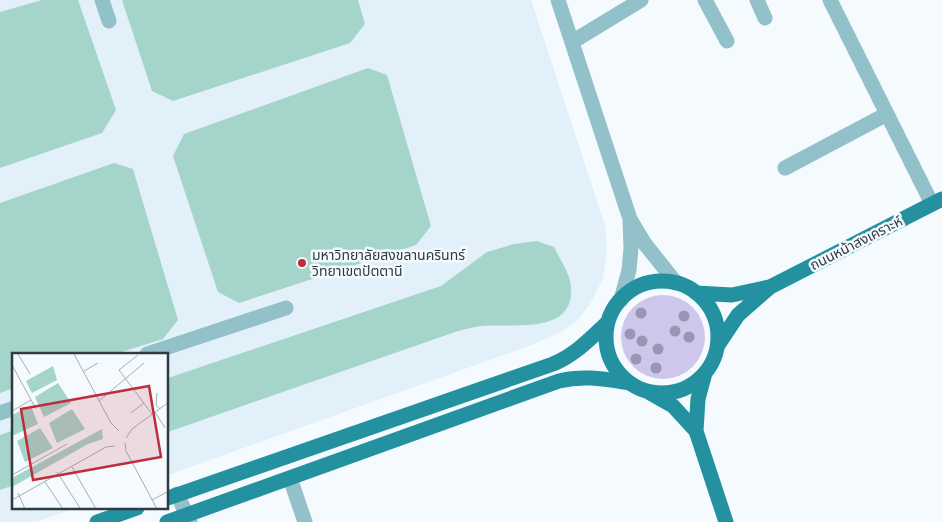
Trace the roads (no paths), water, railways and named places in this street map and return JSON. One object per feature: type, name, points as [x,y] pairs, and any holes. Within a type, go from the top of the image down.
[{"type":"main road","name":"ถนนหน้าสงเคราะห์","points":[[718,345],[738,315],[770,287],[937,202]]},
{"type":"main road","points":[[696,431],[673,406],[630,383],[617,371],[609,356],[606,339],[608,322],[613,310],[620,300],[632,290],[646,284],[661,281],[676,283],[696,293],[707,303],[715,316],[718,330],[718,345],[714,360],[705,374],[698,399],[696,431],[726,522]]},
{"type":"main road","name":"ถนนหน้าสงเคราะห์","points":[[696,293],[732,295],[770,287]]},
{"type":"main road","points":[[172,496],[554,364],[565,359],[608,322]]},
{"type":"main road","points":[[644,390],[661,393],[678,391],[693,384],[705,374]]},
{"type":"main road","points":[[167,522],[188,518],[290,478],[558,382],[576,377],[592,377],[630,383]]},
{"type":"main road","points":[[97,522],[131,510]]},
{"type":"street","points":[[102,0],[109,21]]},
{"type":"street","points":[[558,0],[630,219],[645,244],[676,283]]},
{"type":"street","points":[[572,42],[641,0]]},
{"type":"street","points":[[705,0],[727,41]]},
{"type":"street","points":[[757,0],[765,18]]},
{"type":"street","points":[[830,0],[887,114],[937,202]]},
{"type":"street","points":[[785,168],[887,114]]},
{"type":"street","points":[[620,300],[629,270],[631,248],[630,219]]},
{"type":"street","points":[[150,353],[286,308]]},
{"type":"street","points":[[0,413],[12,409]]},
{"type":"street","points":[[290,478],[306,522]]},
{"type":"street","points":[[172,496],[188,518]]},
{"type":"place","name":"มหาวิทยาลัยสงขลานครินทร์ วิทยาเขตปัตตานี","points":[[302,263]]}]
